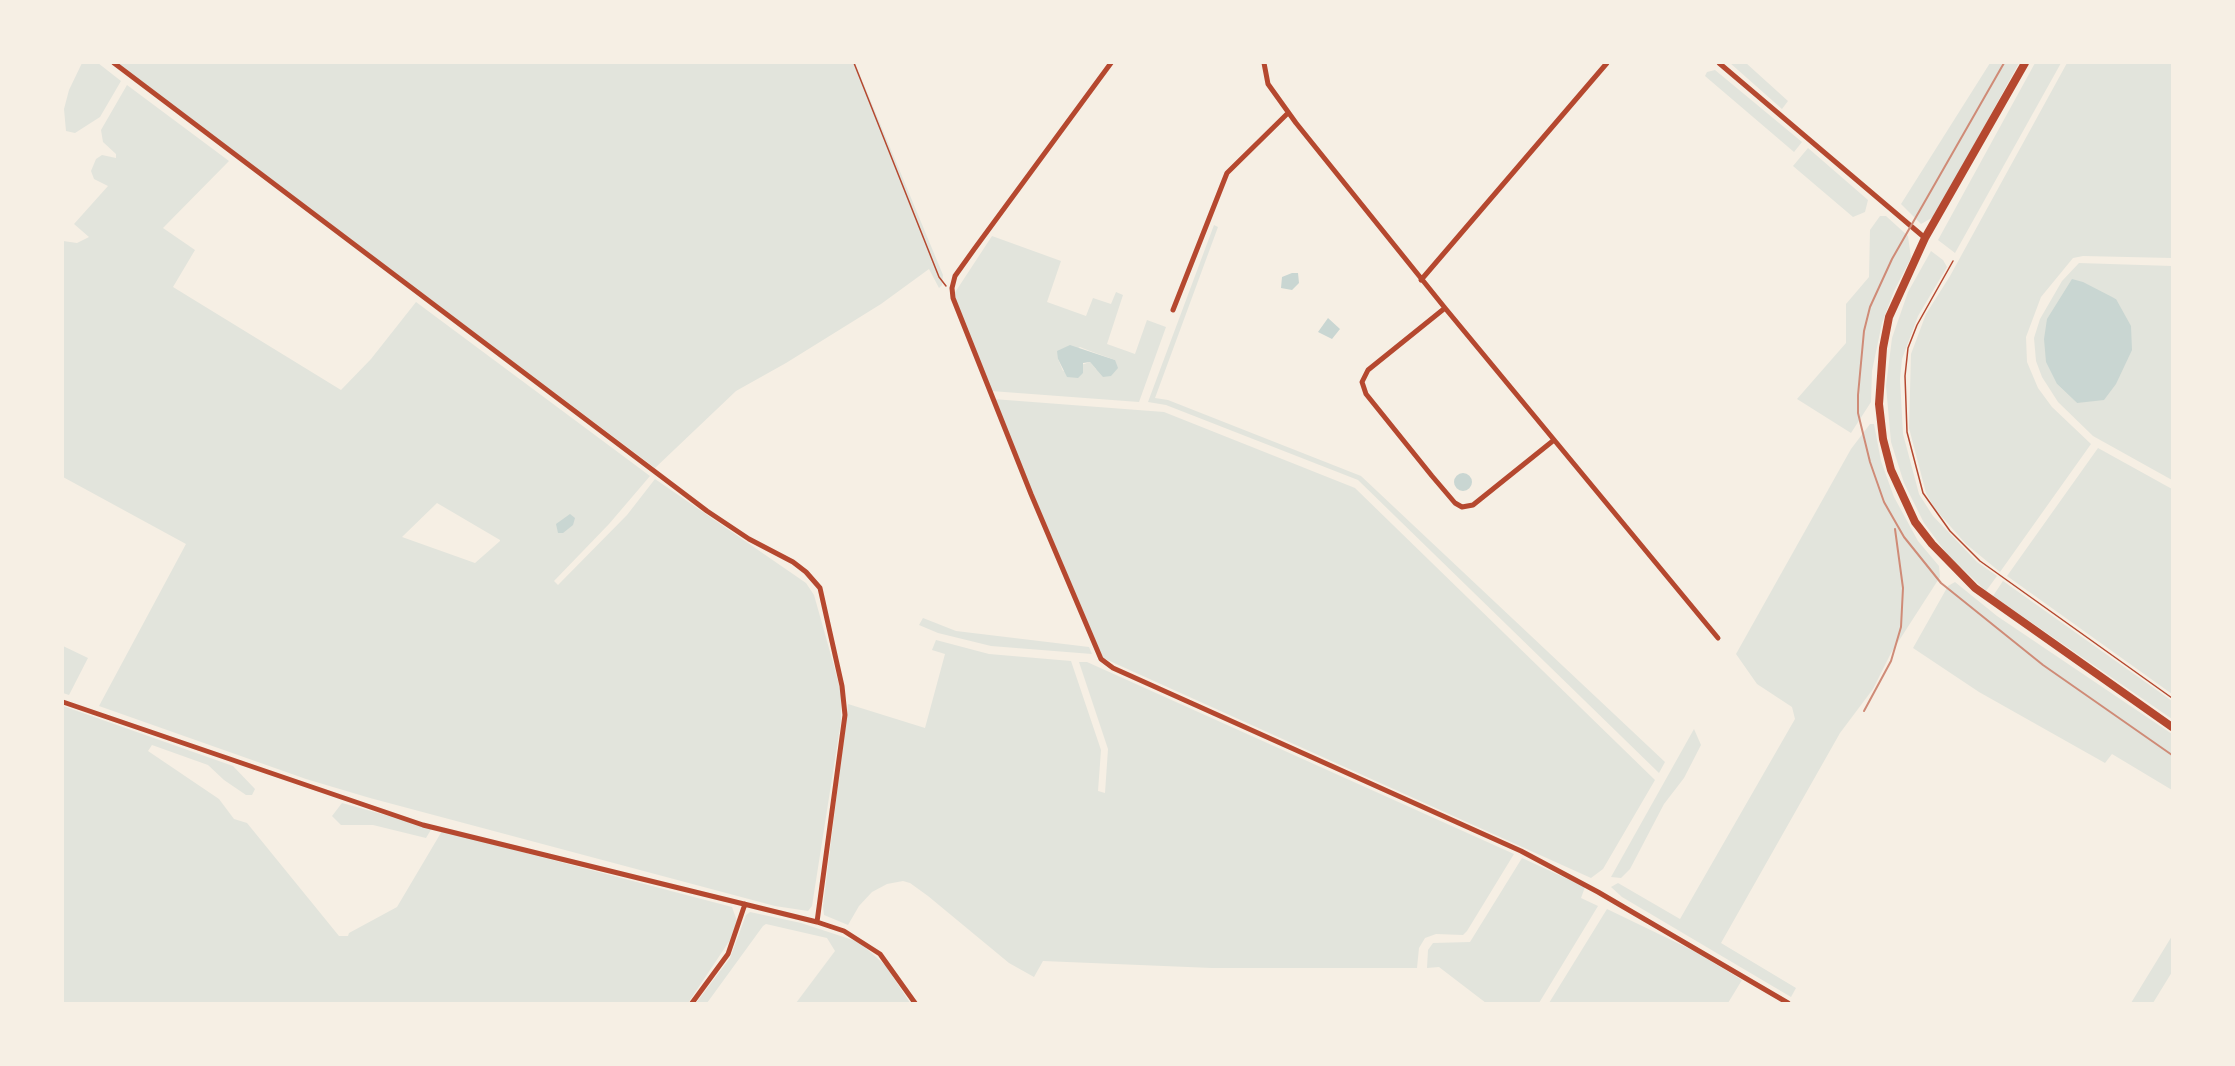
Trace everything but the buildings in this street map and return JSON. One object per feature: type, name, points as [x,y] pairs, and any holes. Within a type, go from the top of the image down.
[{"type":"main road","points":[[2025,63],[1925,238],[1890,317],[1883,348],[1879,404],[1883,439],[1891,470],[1915,522],[1932,544],[1976,588],[2172,727]]},
{"type":"street","points":[[114,63],[707,511],[749,539],[793,562],[813,580],[822,594],[842,687],[845,715],[817,922]]},
{"type":"street","points":[[1111,63],[955,276],[952,288],[953,298],[1035,504],[1097,652],[1107,665],[1521,851],[1598,892],[1788,1003]]},
{"type":"street","points":[[1264,63],[1268,84],[1288,112],[1421,280],[1718,638]]},
{"type":"street","points":[[1421,280],[1607,63]]},
{"type":"street","points":[[1719,63],[1925,238]]},
{"type":"street","points":[[1173,310],[1227,173],[1288,112]]},
{"type":"street","points":[[1445,308],[1368,370],[1362,382],[1366,394],[1418,460],[1455,503],[1462,507],[1473,505],[1554,440]]},
{"type":"street","points":[[63,702],[423,825],[817,922],[844,931],[880,954],[915,1003]]},
{"type":"street","points":[[692,1003],[728,954],[745,904]]},
{"type":"path","points":[[854,63],[939,277],[944,285],[952,288]]},
{"type":"path","points":[[1953,261],[1917,324],[1907,358],[1905,376],[1907,432],[1923,493],[1950,531],[1980,561],[2172,698]]},
{"type":"shaded area","points":[[82,63],[98,63],[121,81],[100,117],[75,133],[66,131],[64,109],[69,90]]},
{"type":"shaded area","points":[[116,63],[855,63],[943,275],[942,285],[939,288],[929,269],[881,304],[736,391],[655,468]]},
{"type":"shaded area","points":[[1730,63],[1746,63],[1788,101],[1782,109]]},
{"type":"shaded area","points":[[1990,63],[2019,63],[1935,216],[1921,224],[1901,204]]},
{"type":"shaded area","points":[[2035,63],[2061,63],[1955,253],[1938,240]]},
{"type":"shaded area","points":[[2067,63],[2172,63],[2172,258],[2083,256],[2073,258],[2041,297],[2026,337],[2027,362],[2038,388],[2052,407],[2091,444],[2000,572],[1966,544],[1935,509],[1926,493],[1909,428],[1911,354],[1926,314],[1950,276]]},
{"type":"shaded area","points":[[1715,70],[1802,142],[1794,152],[1705,76],[1707,72]]},
{"type":"shaded area","points":[[127,85],[229,161],[163,228],[195,250],[173,287],[341,390],[371,359],[416,302],[650,476],[609,524],[554,581],[558,585],[627,515],[655,479],[806,583],[814,595],[841,693],[841,721],[812,906],[808,911],[775,906],[370,798],[306,779],[99,706],[186,544],[63,477],[63,241],[77,243],[89,237],[74,224],[108,186],[94,179],[91,171],[96,159],[102,155],[116,158],[116,154],[103,142],[101,130]],"holes":[[[437,503],[500,540],[475,563],[402,537]]]},
{"type":"shaded area","points":[[1808,148],[1868,200],[1865,212],[1853,217],[1793,166]]},
{"type":"shaded area","points":[[1880,216],[1886,216],[1908,236],[1911,258],[1894,291],[1882,323],[1872,371],[1871,402],[1851,433],[1797,399],[1846,343],[1846,304],[1869,277],[1870,230]]},
{"type":"shaded area","points":[[1214,225],[1218,227],[1155,398],[1168,400],[1361,476],[1665,762],[1659,773],[1358,480],[1166,405],[1148,402]]},
{"type":"shaded area","points":[[992,236],[1061,261],[1047,302],[1086,316],[1093,298],[1111,304],[1116,292],[1123,295],[1107,344],[1135,354],[1147,320],[1166,327],[1139,402],[991,391],[952,297]],"holes":[[[1080,347],[1115,360],[1096,369],[1090,362],[1063,371],[1058,359]]]},
{"type":"shaded area","points":[[1931,251],[1943,260],[1947,267],[1918,316],[1902,359],[1900,379],[1903,434],[1919,494],[1933,516],[1977,562],[1997,576],[1986,591],[1947,554],[1924,523],[1904,483],[1891,442],[1886,386],[1892,338],[1908,292]]},
{"type":"shaded area","points":[[2079,263],[2172,266],[2172,480],[2093,436],[2058,402],[2042,377],[2036,361],[2034,338],[2040,319],[2062,281]],"holes":[[[2101,293],[2116,299],[2077,403],[2057,384]]]},
{"type":"shaded area","points":[[1298,273],[1299,283],[1292,290],[1281,288],[1282,277]]},
{"type":"shaded area","points":[[2072,279],[2083,282],[2116,299],[2131,326],[2132,350],[2116,384],[2104,400],[2077,403],[2057,384],[2046,362],[2044,339],[2047,319]]},
{"type":"shaded area","points":[[1328,318],[1340,329],[1332,339],[1318,332]]},
{"type":"shaded area","points":[[1070,345],[1115,360],[1118,368],[1111,376],[1103,377],[1090,362],[1083,363],[1083,373],[1078,378],[1067,377],[1058,359],[1057,351]]},
{"type":"shaded area","points":[[993,399],[1164,412],[1355,488],[1655,780],[1603,869],[1591,878],[1103,658]]},
{"type":"shaded area","points":[[1870,424],[1874,424],[1881,461],[1894,497],[1918,541],[1939,566],[1940,577],[1891,653],[1873,689],[1840,733],[1721,943],[1796,988],[1791,997],[1622,897],[1611,887],[1618,883],[1680,919],[1795,719],[1792,707],[1757,684],[1736,654],[1851,449]]},
{"type":"shaded area","points":[[2098,448],[2172,489],[2172,694],[2007,576]]},
{"type":"shaded area","points":[[1463,473],[1469,476],[1472,482],[1469,488],[1463,491],[1457,488],[1454,482],[1457,476]]},
{"type":"shaded area","points":[[570,514],[575,518],[573,525],[563,533],[558,533],[556,524]]},
{"type":"shaded area","points":[[2003,581],[2172,701],[2172,719],[1993,596]]},
{"type":"shaded area","points":[[1955,582],[1997,616],[2172,734],[2172,790],[2112,754],[2105,763],[1979,692],[1913,648],[1948,586]]},
{"type":"shaded area","points":[[923,618],[956,631],[1089,647],[1092,654],[991,646],[938,633],[919,625]]},
{"type":"shaded area","points":[[936,640],[989,654],[1071,661],[1101,750],[1098,791],[1105,793],[1108,749],[1079,662],[1087,662],[1514,854],[1467,931],[1463,935],[1436,934],[1425,938],[1419,948],[1417,968],[1212,968],[1043,961],[1034,977],[1009,963],[928,896],[910,883],[903,881],[887,884],[872,892],[859,906],[848,925],[824,915],[823,906],[848,704],[925,728],[945,654],[932,650]]},
{"type":"shaded area","points":[[63,646],[88,658],[69,695],[63,693]]},
{"type":"shaded area","points":[[63,706],[233,766],[255,789],[252,795],[246,795],[224,780],[208,765],[152,745],[148,751],[219,799],[234,819],[247,823],[339,936],[348,936],[349,933],[397,907],[442,831],[732,907],[737,921],[730,940],[688,1003],[63,1003]]},
{"type":"shaded area","points":[[1694,729],[1701,745],[1684,778],[1664,804],[1630,869],[1621,878],[1611,877]]},
{"type":"shaded area","points":[[342,803],[432,828],[426,838],[373,825],[341,825],[332,816]]},
{"type":"shaded area","points":[[1522,858],[1585,887],[1581,898],[1598,906],[1539,1003],[1486,1003],[1439,967],[1427,968],[1428,950],[1433,943],[1470,942]]},
{"type":"shaded area","points":[[1607,909],[1694,951],[1742,980],[1728,1003],[1549,1003]]},
{"type":"shaded area","points":[[750,912],[801,923],[859,942],[886,966],[910,1003],[796,1003],[835,951],[827,938],[766,924],[707,1003],[696,1003],[730,958],[746,915]]},
{"type":"shaded area","points":[[2172,936],[2172,972],[2153,1003],[2131,1003]]},
{"type":"railway","points":[[2004,63],[1892,259],[1870,307],[1864,331],[1858,413],[1870,462],[1884,502],[1904,537],[1941,583],[2043,665],[2172,755]]},
{"type":"railway","points":[[1864,711],[1891,661],[1901,627],[1903,588],[1895,529]]}]
